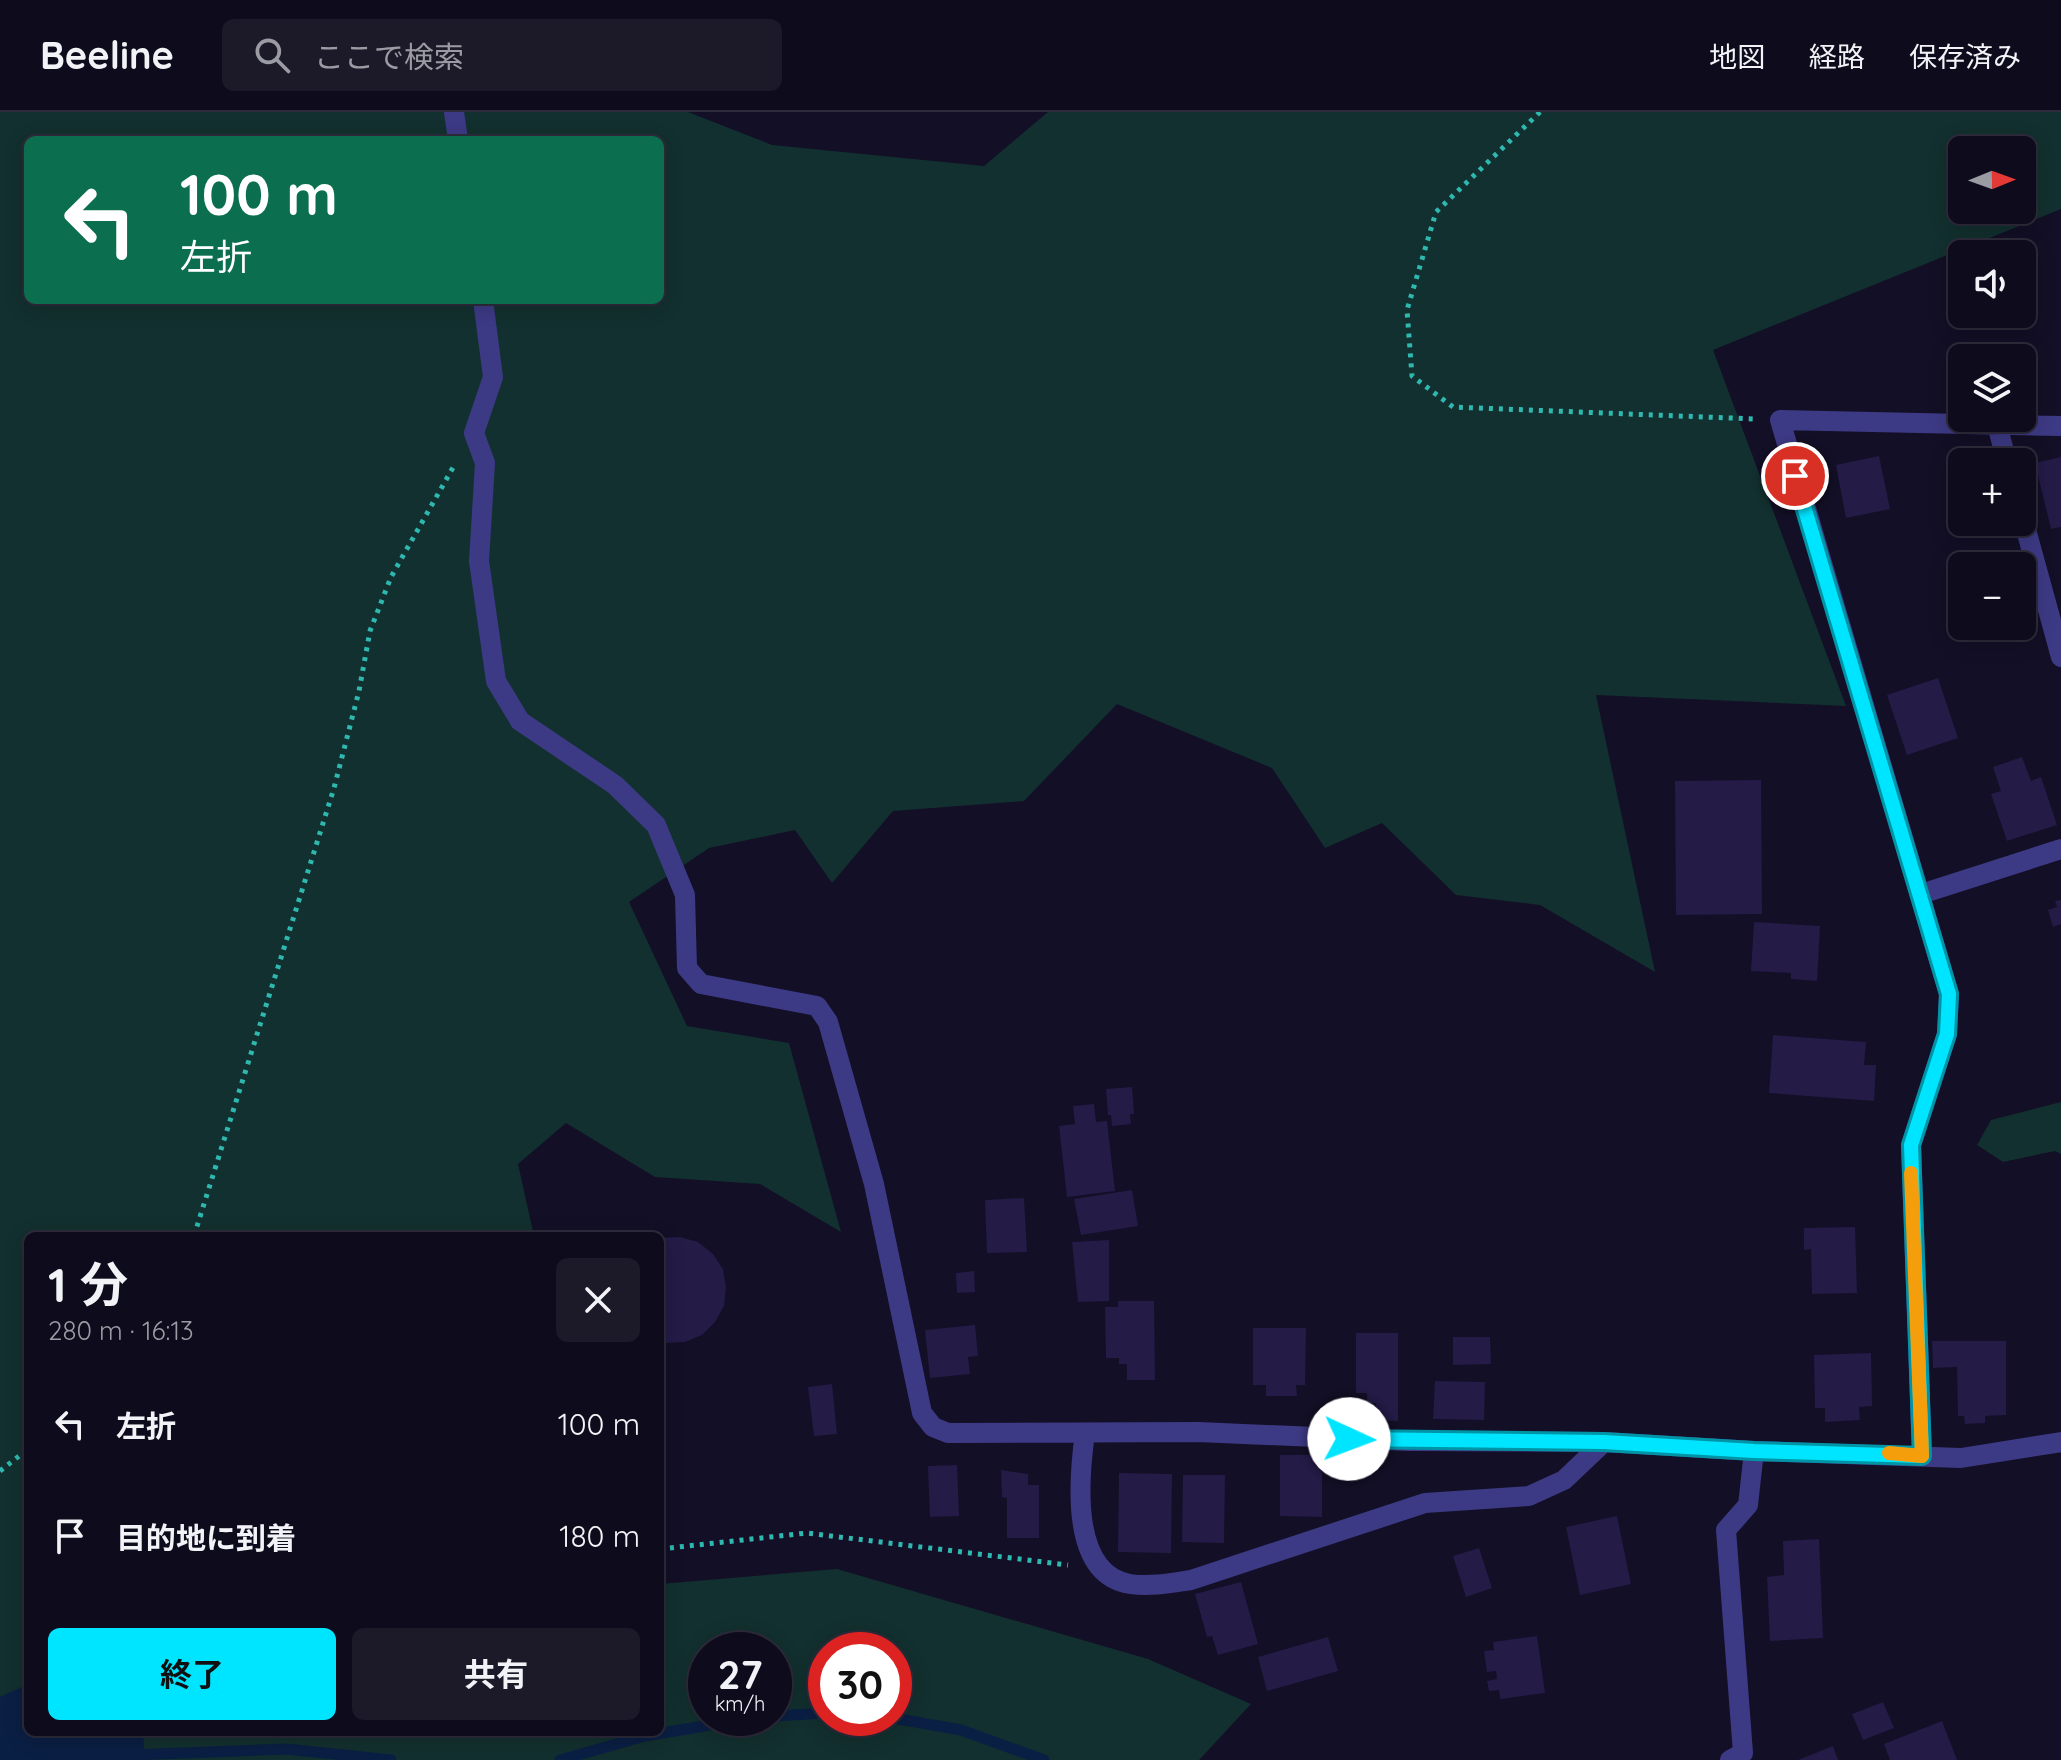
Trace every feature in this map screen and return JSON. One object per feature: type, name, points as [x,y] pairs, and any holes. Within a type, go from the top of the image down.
[{"type":"street","points":[[454,112],[457,136]]},
{"type":"street","points":[[484,304],[493,377],[474,433],[485,463],[479,561],[496,681],[520,721],[615,785],[656,825],[685,895],[687,968],[701,984],[817,1006],[828,1022],[874,1184],[922,1413],[933,1427],[948,1433],[1198,1432],[1424,1442],[1604,1442],[1961,1458],[2061,1442]]},
{"type":"street","points":[[1922,1456],[1911,1145],[1947,1034],[1949,994],[1780,420],[1948,424]]},
{"type":"street","points":[[2036,426],[2061,426]]},
{"type":"street","points":[[2028,536],[2061,657]]},
{"type":"street","points":[[1921,894],[2061,849]]},
{"type":"street","points":[[1085,1433],[1079,1477],[1085,1537],[1100,1570],[1127,1584],[1161,1585],[1191,1580],[1425,1503],[1529,1496],[1564,1480],[1604,1442]]},
{"type":"street","points":[[1730,1760],[1743,1753],[1726,1530],[1748,1505],[1754,1451]]},
{"type":"path","points":[[1540,112],[1436,212],[1407,310],[1412,376],[1453,407],[1780,420]]},
{"type":"path","points":[[195,1232],[334,788],[359,691],[370,631],[391,577],[419,523],[474,433]]},
{"type":"path","points":[[0,1471],[24,1452]]},
{"type":"path","points":[[664,1549],[807,1533],[1100,1570]]},
{"type":"green space","points":[[0,112],[688,112],[772,145],[984,166],[1048,112],[2061,112],[2061,209],[2036,219],[2036,136],[1948,136],[1948,224],[2024,224],[1984,240],[1948,240],[1948,255],[1713,350],[1846,706],[1596,695],[1655,972],[1540,905],[1456,895],[1382,823],[1325,848],[1272,768],[1117,704],[1024,801],[893,811],[832,883],[795,830],[709,848],[629,902],[687,1026],[789,1043],[841,1232],[760,1184],[655,1177],[566,1123],[518,1164],[533,1232],[24,1232],[24,1736],[664,1736],[664,1584],[837,1569],[1148,1659],[1251,1704],[1199,1760],[0,1760]]},
{"type":"green space","points":[[2061,1102],[2061,1154],[2055,1151],[2003,1162],[1977,1145],[1991,1120]]},
{"type":"water","points":[[24,1686],[24,1736],[143,1736],[145,1760],[0,1760],[0,1697]]},
{"type":"building","points":[[1879,456],[1890,509],[1846,518],[1836,465]]},
{"type":"building","points":[[2061,457],[2061,527],[2051,529],[2036,463]]},
{"type":"building","points":[[1938,678],[1958,738],[1907,755],[1887,695]]},
{"type":"building","points":[[2022,757],[2031,781],[2041,777],[2057,825],[2007,841],[1991,794],[2001,791],[1993,767]]},
{"type":"building","points":[[1761,780],[1762,914],[1676,915],[1675,781]]},
{"type":"building","points":[[2061,900],[2061,924],[2053,927],[2048,910],[2057,907],[2055,901]]},
{"type":"building","points":[[1754,922],[1820,926],[1817,981],[1791,979],[1791,973],[1751,971]]},
{"type":"building","points":[[1773,1035],[1866,1042],[1864,1065],[1876,1065],[1874,1101],[1769,1093]]},
{"type":"building","points":[[1132,1087],[1134,1114],[1130,1114],[1131,1124],[1112,1126],[1106,1089]]},
{"type":"building","points":[[1094,1104],[1096,1122],[1107,1121],[1115,1191],[1067,1197],[1059,1126],[1075,1124],[1073,1106]]},
{"type":"building","points":[[1132,1190],[1138,1226],[1081,1235],[1074,1199]]},
{"type":"building","points":[[1024,1198],[1027,1252],[987,1253],[985,1200]]},
{"type":"building","points":[[1855,1227],[1857,1293],[1812,1294],[1811,1249],[1804,1250],[1804,1228]]},
{"type":"building","points":[[680,1237],[698,1242],[713,1254],[723,1269],[726,1287],[724,1306],[715,1322],[702,1335],[685,1342],[664,1342],[664,1238]]},
{"type":"building","points":[[1109,1240],[1109,1301],[1078,1302],[1072,1242]]},
{"type":"building","points":[[974,1271],[975,1292],[957,1293],[956,1273]]},
{"type":"building","points":[[1118,1301],[1154,1301],[1155,1380],[1127,1380],[1127,1364],[1119,1364],[1119,1358],[1106,1358],[1105,1307],[1118,1307]]},
{"type":"building","points":[[975,1325],[978,1356],[968,1357],[970,1374],[930,1378],[925,1330]]},
{"type":"building","points":[[1253,1328],[1306,1328],[1305,1385],[1296,1385],[1297,1396],[1266,1396],[1266,1385],[1253,1385]]},
{"type":"building","points":[[1356,1333],[1398,1333],[1398,1421],[1376,1420],[1376,1403],[1367,1403],[1367,1393],[1356,1393]]},
{"type":"building","points":[[1453,1337],[1490,1337],[1491,1364],[1453,1365]]},
{"type":"building","points":[[1932,1341],[2006,1341],[2006,1415],[1985,1416],[1985,1423],[1965,1424],[1964,1416],[1958,1416],[1957,1367],[1933,1368]]},
{"type":"building","points":[[1871,1353],[1872,1406],[1859,1407],[1860,1420],[1825,1422],[1825,1408],[1815,1408],[1814,1355]]},
{"type":"building","points":[[1435,1381],[1485,1382],[1484,1420],[1433,1419]]},
{"type":"building","points":[[832,1384],[837,1434],[814,1436],[808,1387]]},
{"type":"building","points":[[1280,1455],[1322,1455],[1322,1517],[1280,1516]]},
{"type":"building","points":[[957,1465],[959,1516],[930,1517],[928,1466]]},
{"type":"building","points":[[1001,1470],[1028,1474],[1028,1485],[1039,1485],[1039,1538],[1007,1538],[1007,1498],[1002,1497]]},
{"type":"building","points":[[1119,1473],[1172,1474],[1171,1553],[1118,1552]]},
{"type":"building","points":[[1183,1475],[1225,1475],[1224,1543],[1182,1542]]},
{"type":"building","points":[[1617,1516],[1631,1584],[1580,1595],[1566,1527]]},
{"type":"building","points":[[1819,1539],[1823,1638],[1770,1641],[1767,1577],[1784,1575],[1783,1541]]},
{"type":"building","points":[[1479,1548],[1492,1588],[1466,1597],[1453,1556]]},
{"type":"building","points":[[1241,1582],[1258,1644],[1218,1655],[1212,1636],[1207,1637],[1195,1594]]},
{"type":"building","points":[[1537,1636],[1545,1693],[1500,1699],[1499,1690],[1489,1691],[1487,1681],[1497,1679],[1496,1671],[1487,1672],[1484,1651],[1494,1650],[1493,1642]]},
{"type":"building","points":[[1328,1637],[1338,1671],[1267,1691],[1258,1657]]},
{"type":"building","points":[[1883,1702],[1894,1728],[1863,1740],[1852,1714]]},
{"type":"building","points":[[1942,1721],[1957,1760],[1890,1760],[1884,1744]]},
{"type":"building","points":[[1833,1746],[1838,1760],[1798,1760]]},
{"type":"waterway","points":[[792,1715],[808,1714]]},
{"type":"waterway","points":[[912,1721],[961,1730],[1044,1760]]},
{"type":"waterway","points":[[664,1733],[688,1729]]},
{"type":"waterway","points":[[560,1760],[645,1736]]},
{"type":"waterway","points":[[131,1755],[286,1749],[391,1760]]},
{"type":"slow traffic","points":[[1889,1453],[1922,1456],[1911,1173]]},
{"type":"route","points":[[1349,1439],[1557,1444],[1604,1442],[1922,1456],[1911,1145],[1947,1034],[1949,994],[1795,476]]}]
